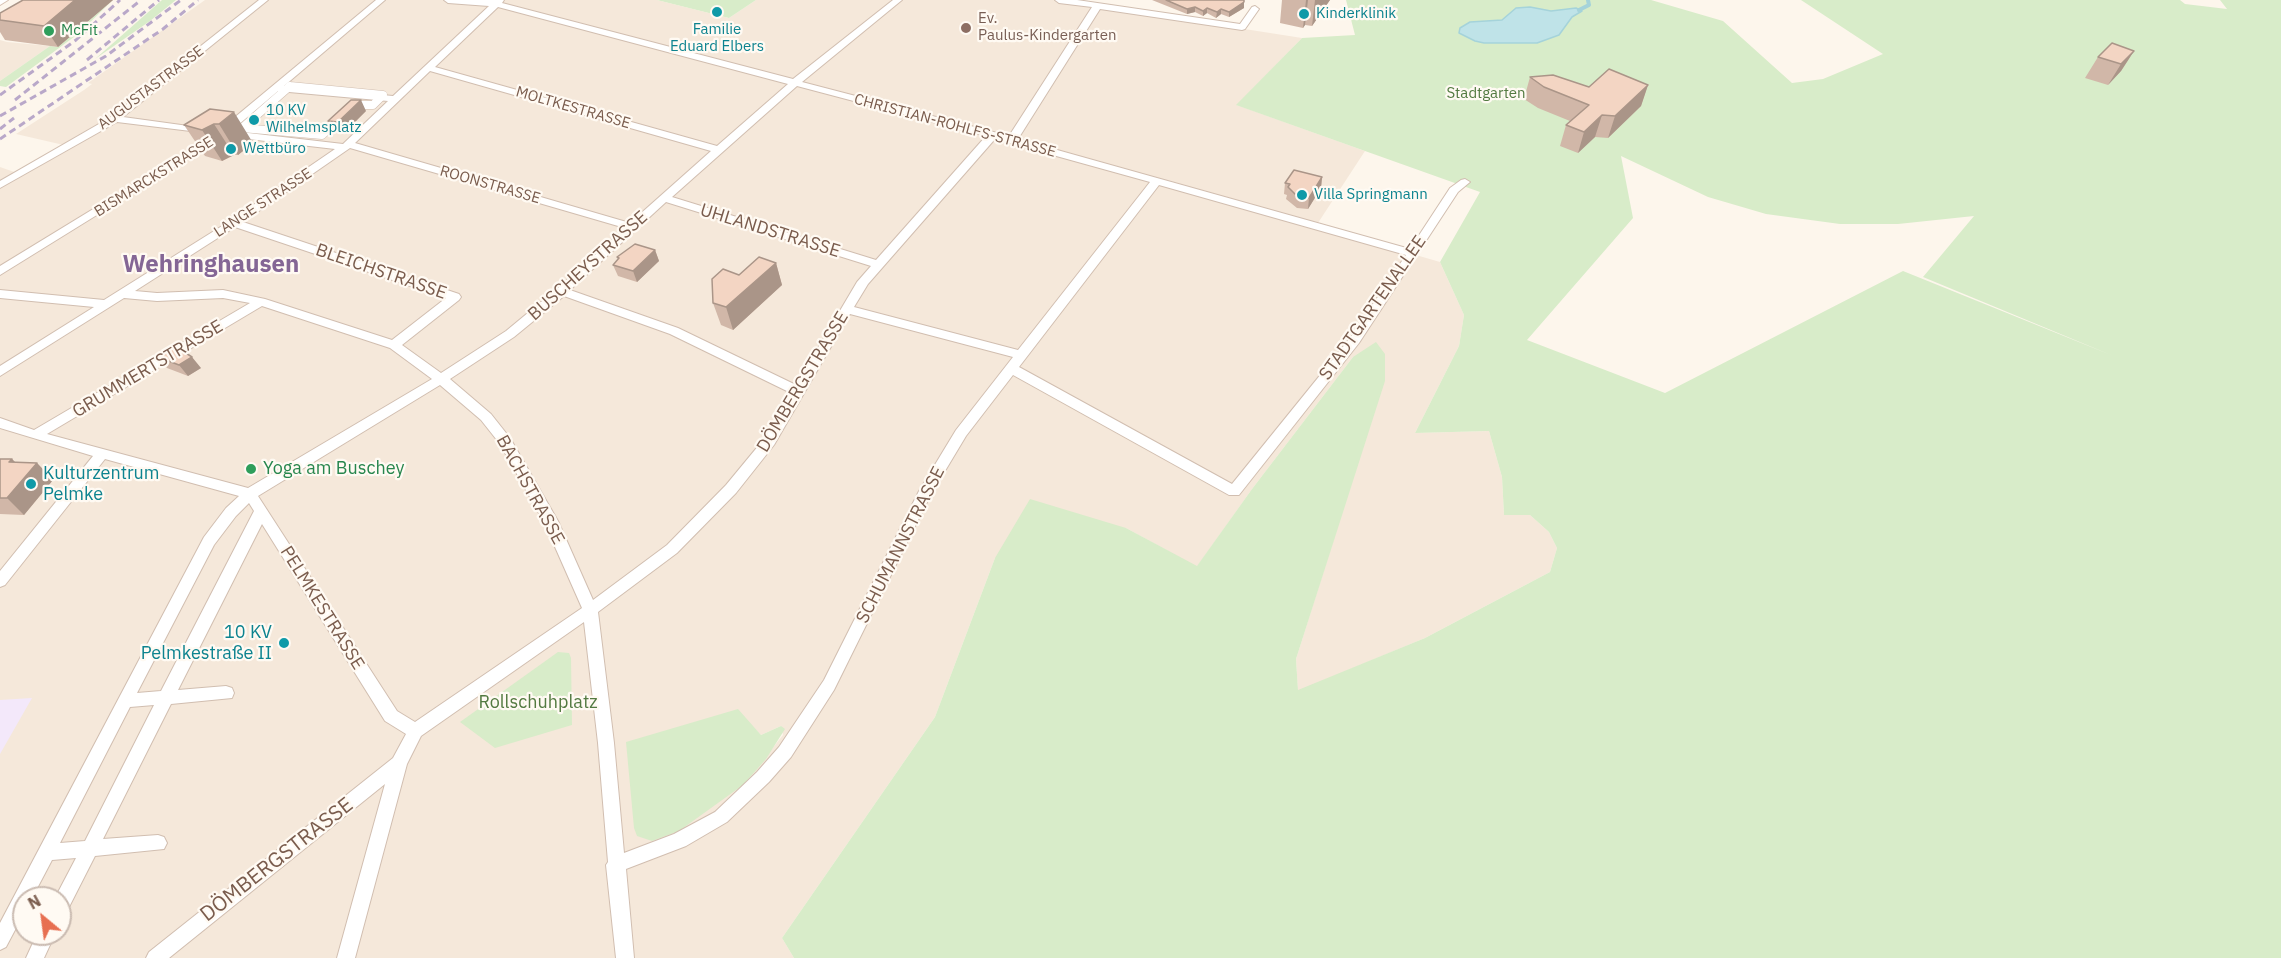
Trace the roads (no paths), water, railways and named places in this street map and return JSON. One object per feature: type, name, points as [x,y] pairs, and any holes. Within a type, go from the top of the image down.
[{"type":"street","name":"AUGUSTASTRASSE","points":[[0,185],[115,119],[264,0]]},
{"type":"street","name":"BISMARCKSTRASSE","points":[[0,271],[222,133],[282,88],[381,0]]},
{"type":"street","name":"CHRISTIAN-ROHLFS-STRASSE","points":[[448,0],[498,2],[1012,140],[1412,253]]},
{"type":"street","name":"BUSCHEYSTRASSE","points":[[0,941],[209,541],[231,512],[250,494],[441,379],[510,334],[562,291],[663,198],[796,82],[898,0]]},
{"type":"street","points":[[1059,0],[1242,27],[1255,9]]},
{"type":"street","name":"LANGE STRASSE","points":[[0,372],[234,223],[347,146],[498,2]]},
{"type":"street","points":[[1012,140],[1097,6]]},
{"type":"street","name":"MOLTKESTRASSE","points":[[429,68],[718,150]]},
{"type":"street","points":[[381,98],[373,105],[354,105],[322,135],[242,128],[282,88],[395,99]]},
{"type":"street","name":"ROONSTRASSE","points":[[115,119],[347,146],[633,227]]},
{"type":"street","name":"DÖMBERGSTRASSE","points":[[415,731],[590,610],[672,549],[731,489],[770,441],[876,264],[992,136]]},
{"type":"street","name":"SCHUMANNSTRASSE","points":[[615,865],[680,840],[721,817],[763,777],[785,752],[829,685],[936,475],[961,433],[1156,182]]},
{"type":"street","name":"STADTGARTENALLEE","points":[[1010,368],[1234,491],[1355,340],[1454,190],[1465,182]]},
{"type":"street","name":"UHLANDSTRASSE","points":[[663,198],[876,264]]},
{"type":"street","name":"BLEICHSTRASSE","points":[[234,223],[455,297],[394,345]]},
{"type":"street","points":[[562,291],[674,331],[800,392]]},
{"type":"street","points":[[0,294],[105,304]]},
{"type":"street","name":"BACHSTRASSE","points":[[121,294],[157,297],[223,294],[261,302],[394,345],[441,379],[486,417],[505,441],[551,521],[590,610],[606,743],[625,958]]},
{"type":"street","name":"GRUMMERTSTRASSE","points":[[35,435],[261,302]]},
{"type":"street","points":[[847,309],[1020,356]]},
{"type":"street","points":[[0,423],[35,435],[250,494]]},
{"type":"street","points":[[0,581],[102,453]]},
{"type":"street","name":"PELMKESTRASSE","points":[[250,494],[391,716],[415,731]]},
{"type":"street","points":[[70,886],[261,511]]},
{"type":"street","points":[[126,701],[226,693]]},
{"type":"street","points":[[346,958],[399,763],[415,731]]},
{"type":"street","name":"DÖMBERGSTRASSE","points":[[155,958],[399,763]]},
{"type":"street","points":[[47,852],[158,843]]},
{"type":"water","points":[[1530,7],[1551,11],[1576,8],[1582,11],[1572,17],[1559,35],[1537,43],[1484,43],[1459,33],[1460,28],[1470,22],[1502,20],[1516,8]]},
{"type":"waterway","points":[[1579,10],[1589,5],[1588,0]]},
{"type":"railway","points":[[0,95],[76,40],[120,0]]},
{"type":"railway","points":[[15,100],[141,0]]},
{"type":"railway","points":[[87,60],[159,0]]},
{"type":"railway","points":[[0,116],[106,56],[181,0]]},
{"type":"railway","points":[[0,139],[163,29],[198,0]]},
{"type":"railway","points":[[0,129],[14,118]]},
{"type":"place","name":"Familie Eduard Elbers","points":[[717,12]]},
{"type":"place","name":"Kinderklinik","points":[[1304,14]]},
{"type":"place","name":"Ev. Paulus-Kindergarten","points":[[966,28]]},
{"type":"place","name":"McFit","points":[[49,31]]},
{"type":"place","name":"10 KV Wilhelmsplatz","points":[[254,120]]},
{"type":"place","name":"Wettbüro","points":[[231,149]]},
{"type":"place","name":"Villa Springmann","points":[[1302,195]]},
{"type":"place","name":"Yoga am Buschey","points":[[251,469]]},
{"type":"place","name":"Kulturzentrum Pelmke","points":[[31,484]]},
{"type":"place","name":"10 KV Pelmkestraße II","points":[[284,643]]},
{"type":"district","name":"Wehringhausen","points":[[211,265]]},
{"type":"park label","name":"Stadtgarten","points":[[1486,94]]},
{"type":"park label","name":"Rollschuhplatz","points":[[538,703]]}]
